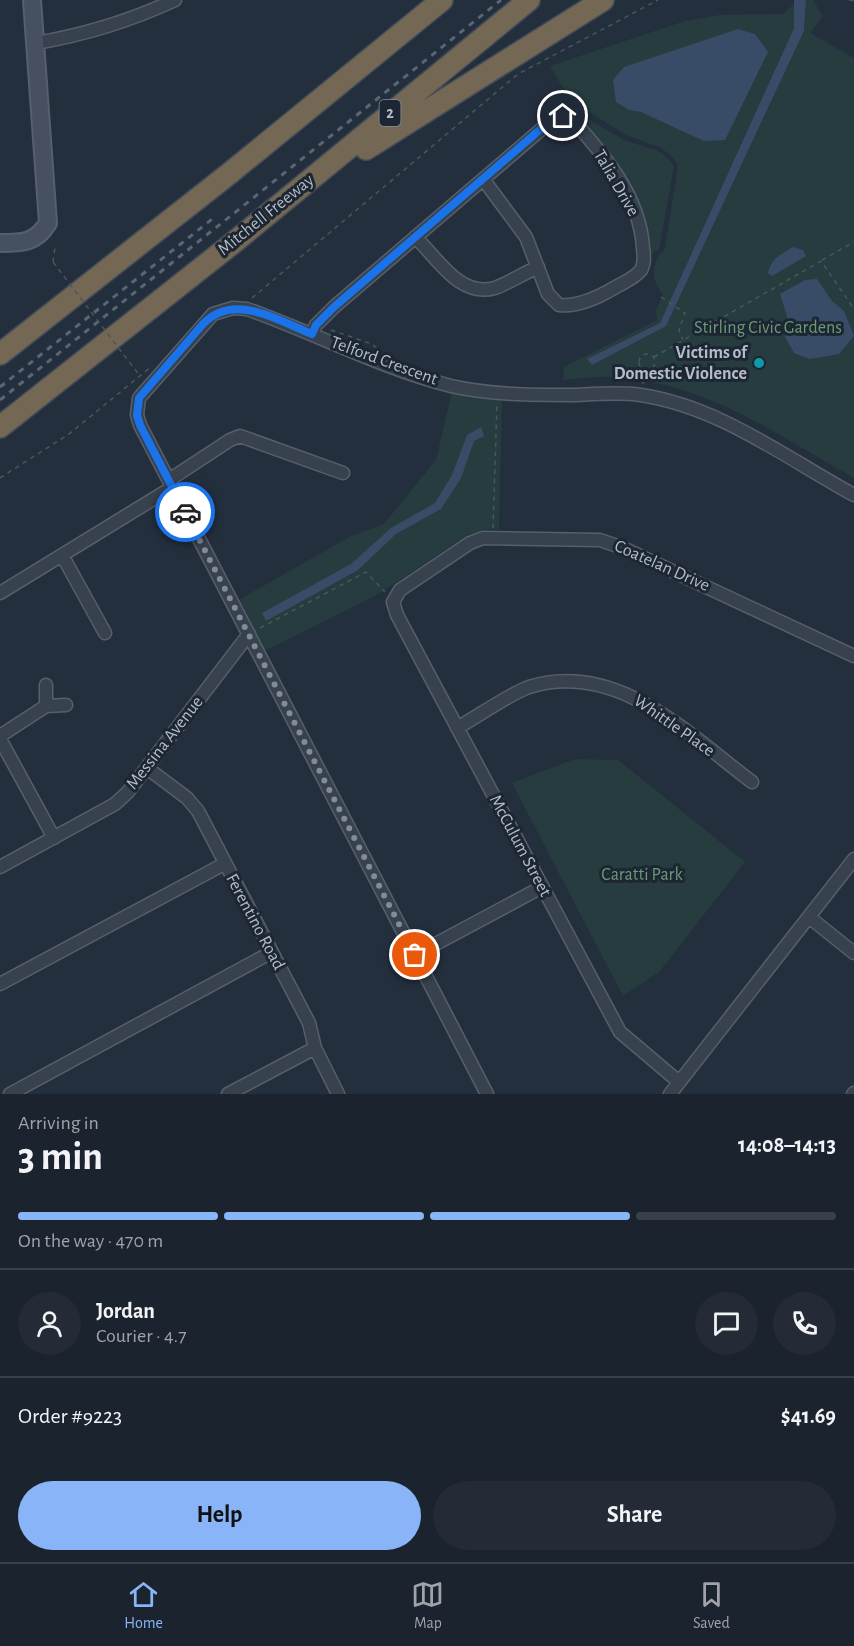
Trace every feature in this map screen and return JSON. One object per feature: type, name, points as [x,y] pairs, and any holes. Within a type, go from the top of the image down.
[{"type":"highway","points":[[400,34],[432,0]]},
{"type":"highway","points":[[0,354],[442,0]]},
{"type":"highway","name":"Mitchell Freeway","points":[[0,427],[252,227],[529,0]]},
{"type":"highway","points":[[252,227],[406,121],[603,0]]},
{"type":"main road","points":[[0,232],[38,229],[48,223],[49,207],[43,170],[32,0]]},
{"type":"main road","points":[[0,243],[33,241],[38,229]]},
{"type":"street","points":[[36,43],[72,35],[155,10],[176,0]]},
{"type":"street","name":"Talia Drive","points":[[314,329],[415,237],[550,121],[563,116],[571,118],[606,158],[633,206],[642,231],[644,260],[641,270],[604,294],[572,306],[559,305],[548,294],[526,237],[483,179]]},
{"type":"street","points":[[415,237],[452,278],[478,290],[495,288],[538,267]]},
{"type":"street","name":"Telford Crescent","points":[[487,1094],[140,425],[137,406],[139,398],[213,314],[233,308],[247,309],[314,329],[426,378],[497,393],[621,394],[676,402],[708,413],[736,427],[854,495]]},
{"type":"street","points":[[0,593],[171,484],[230,440],[240,436],[343,473]]},
{"type":"street","name":"Coatelan Drive","points":[[400,590],[470,543],[492,537],[600,540],[612,543],[854,656]]},
{"type":"street","points":[[62,555],[105,633]]},
{"type":"street","name":"McCulum Street","points":[[400,590],[393,602],[397,615],[620,1032],[679,1082]]},
{"type":"street","name":"Messina Avenue","points":[[0,867],[115,804],[147,768],[249,634]]},
{"type":"street","name":"Whittle Place","points":[[457,728],[529,687],[566,682],[601,684],[633,696],[661,713],[752,782]]},
{"type":"street","points":[[46,685],[46,706]]},
{"type":"street","points":[[54,838],[0,738],[46,706],[66,705]]},
{"type":"street","name":"Ferentino Road","points":[[147,768],[187,798],[198,811],[309,1023],[315,1048],[338,1094]]},
{"type":"street","points":[[670,1094],[854,859]]},
{"type":"street","points":[[0,984],[224,864]]},
{"type":"street","points":[[415,955],[542,887]]},
{"type":"street","points":[[809,917],[854,953]]},
{"type":"street","points":[[10,1094],[272,952]]},
{"type":"street","points":[[228,1094],[315,1048]]},
{"type":"path","points":[[247,302],[518,74],[658,0]]},
{"type":"path","points":[[849,0],[854,1]]},
{"type":"path","points":[[654,357],[854,242]]},
{"type":"path","points":[[55,247],[53,262],[140,376]]},
{"type":"path","points":[[821,261],[854,309]]},
{"type":"path","points":[[661,297],[683,309],[686,317],[680,330],[683,341]]},
{"type":"path","points":[[314,329],[372,344]]},
{"type":"path","points":[[649,353],[654,357],[656,364],[652,369],[645,370],[640,366],[639,360],[643,355],[649,353]]},
{"type":"path","points":[[643,385],[645,370]]},
{"type":"path","points":[[0,478],[69,434],[118,392]]},
{"type":"path","points":[[492,537],[497,393]]},
{"type":"path","points":[[249,634],[366,572],[385,592]]},
{"type":"green space","name":"Stirling Civic Gardens","points":[[806,0],[813,0],[823,16],[810,33],[854,58],[854,478],[767,427],[707,399],[676,388],[644,380],[610,377],[563,380],[564,367],[657,320],[656,310],[663,295],[656,283],[654,271],[660,254],[665,249],[678,165],[671,155],[659,147],[626,135],[587,111],[576,110],[550,66],[685,21],[720,15],[783,14],[794,4],[794,28],[660,323],[588,359],[666,326],[804,31]]},
{"type":"green space","points":[[579,114],[624,140],[658,151],[674,166],[659,249],[649,256],[646,230]]},
{"type":"green space","points":[[452,392],[502,400],[499,529],[482,530],[466,536],[380,593],[264,651],[237,601],[351,536],[384,524],[436,460]]},
{"type":"green space","name":"Caratti Park","points":[[575,759],[618,760],[745,862],[659,972],[623,996],[512,783]]},
{"type":"water","points":[[794,0],[806,0],[804,31],[666,326],[592,365],[587,359],[660,323],[794,28]]},
{"type":"water","points":[[738,29],[755,34],[768,52],[725,140],[704,141],[641,112],[629,110],[616,102],[613,80],[624,67]]},
{"type":"water","points":[[793,247],[803,250],[806,256],[772,276],[768,273],[774,260]]},
{"type":"water","points":[[817,279],[832,301],[844,311],[854,336],[839,354],[810,359],[794,353],[785,337],[787,316],[780,294],[805,280]]},
{"type":"water","points":[[481,427],[484,436],[474,441],[461,478],[441,509],[396,534],[358,570],[266,621],[262,613],[351,564],[391,528],[435,503],[452,475],[467,435]]},
{"type":"railway","points":[[0,400],[501,0]]},
{"type":"railway","points":[[0,387],[216,216]]},
{"type":"way so far","points":[[185,512],[415,955]]},
{"type":"place","name":"Victims of Domestic Violence","points":[[759,363]]},
{"type":"route","points":[[185,512],[140,425],[137,406],[139,398],[203,324],[213,314],[222,310],[247,309],[312,334],[316,325],[334,307],[550,121],[563,116]]}]
